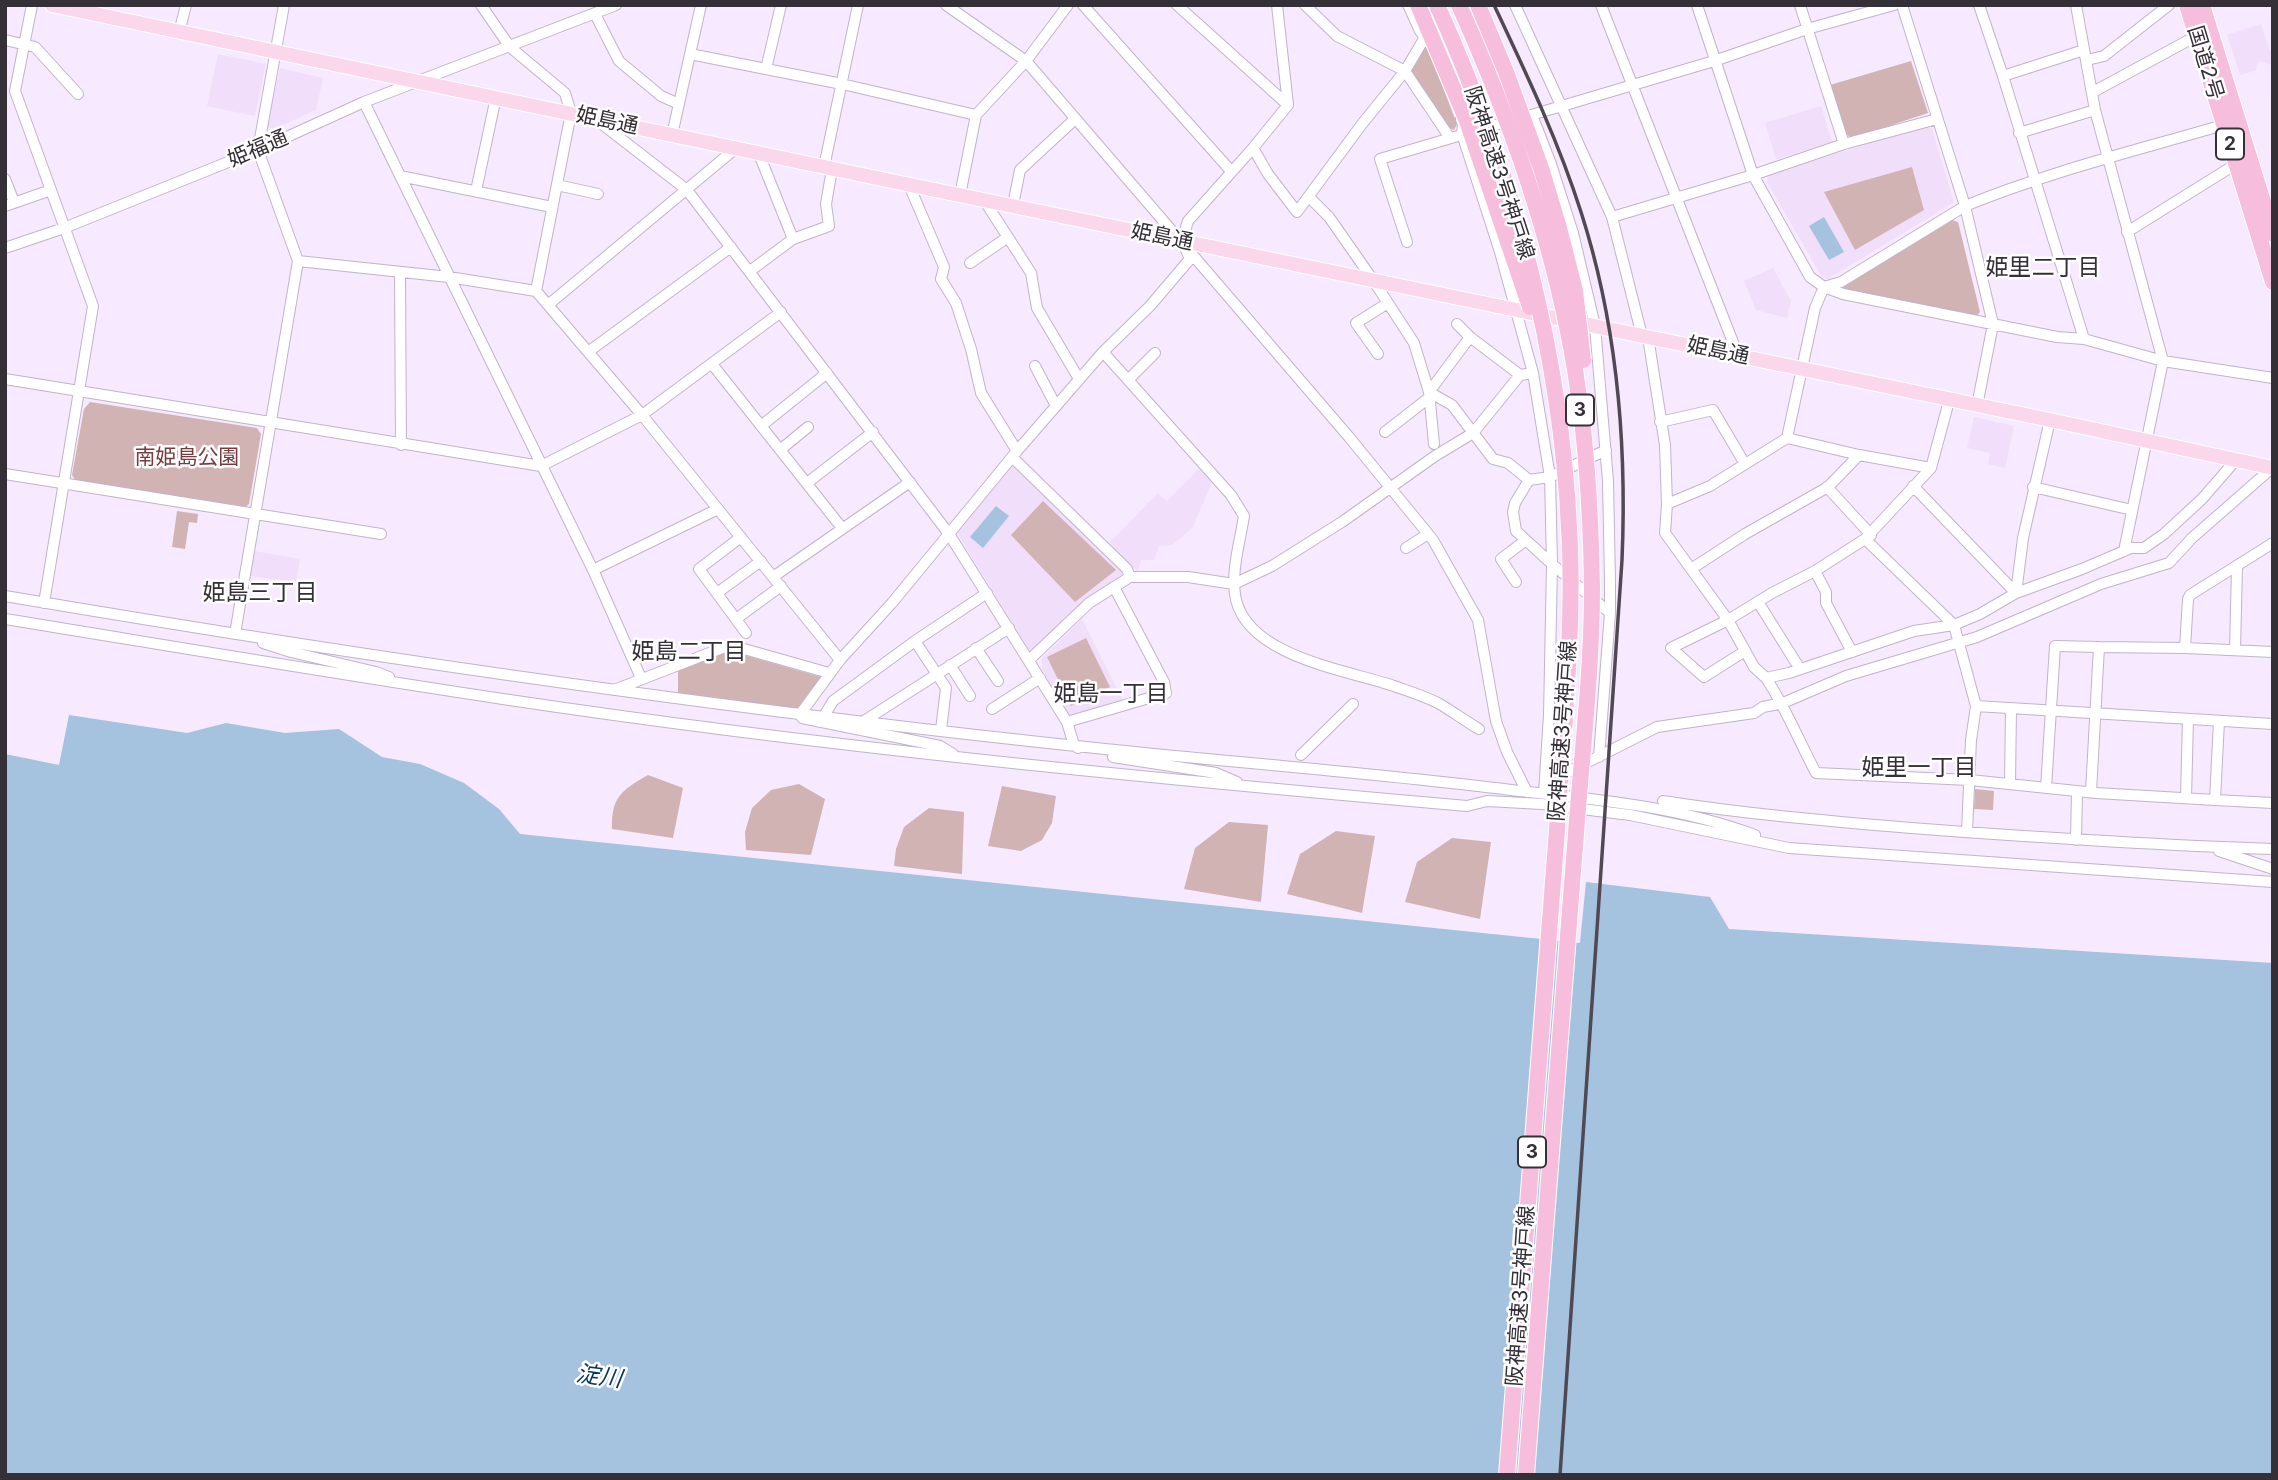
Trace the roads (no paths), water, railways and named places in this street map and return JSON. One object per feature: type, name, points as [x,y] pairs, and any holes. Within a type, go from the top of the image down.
[{"type":"highway","name":"3","points":[[1418,5],[1466,121],[1520,272],[1560,415]]},
{"type":"highway","name":"阪神高速3号神戸線","points":[[1437,5],[1491,136],[1535,284],[1560,415],[1570,530],[1569,653],[1507,1475]]},
{"type":"highway","name":"阪神高速3号神戸線","points":[[1460,5],[1514,140],[1558,285],[1571,348],[1580,413],[1591,532],[1592,592],[1576,833],[1526,1475]]},
{"type":"highway","name":"3","points":[[1478,5],[1542,171],[1575,291],[1595,531],[1592,592]]},
{"type":"highway","name":"国道2号","points":[[2187,5],[2273,234]]},
{"type":"highway","name":"国道2号","points":[[2202,5],[2230,123],[2236,164],[2273,282]]},
{"type":"main road","name":"姫島通","points":[[52,5],[2273,468]]},
{"type":"street","points":[[32,5],[15,90],[93,306],[44,603]]},
{"type":"street","points":[[179,33],[186,5]]},
{"type":"street","points":[[235,634],[298,261],[258,150],[284,5]]},
{"type":"street","points":[[481,5],[510,47],[565,93],[571,113],[536,291]]},
{"type":"street","name":"姫福通","points":[[5,248],[64,228],[258,150],[364,102],[615,5]]},
{"type":"street","points":[[673,135],[701,5]]},
{"type":"street","points":[[766,69],[781,5]]},
{"type":"street","points":[[750,271],[793,239],[829,226],[826,204],[828,168],[858,5]]},
{"type":"street","points":[[946,5],[1026,61],[1392,488],[1428,534],[1478,620],[1496,721],[1507,752],[1527,792]]},
{"type":"street","points":[[960,195],[976,115],[1026,61],[1068,5]]},
{"type":"street","points":[[1083,5],[1231,171]]},
{"type":"street","points":[[1177,5],[1288,105]]},
{"type":"street","points":[[800,713],[829,673],[892,603],[1056,406],[1103,352],[1150,306],[1190,258],[1182,241],[1188,221],[1288,105],[1277,5]]},
{"type":"street","points":[[1305,5],[1337,36],[1405,71],[1450,138]]},
{"type":"street","points":[[1408,5],[1429,42],[1463,125],[1462,134],[1500,252],[1533,373],[1550,477],[1552,564],[1545,793]]},
{"type":"street","points":[[1515,5],[1612,217],[1645,336],[1665,445],[1665,533],[1728,620],[1754,667],[1766,678],[1783,703],[1816,773],[1970,780],[2091,793],[2273,803]]},
{"type":"street","points":[[1601,5],[1738,355]]},
{"type":"street","points":[[1697,5],[1753,175],[1810,277],[1824,287],[1843,294],[2057,337],[2084,339],[2163,361],[2273,378]]},
{"type":"street","points":[[1800,5],[1844,144]]},
{"type":"street","points":[[1407,242],[1380,159],[1894,5]]},
{"type":"street","points":[[1902,5],[1965,206],[1993,324],[1977,406]]},
{"type":"street","points":[[1979,5],[2084,339]]},
{"type":"street","points":[[2076,5],[2095,110],[2163,361],[2124,551]]},
{"type":"street","points":[[2003,76],[2086,55],[2104,56],[2169,5]]},
{"type":"street","points":[[595,14],[619,61],[661,96],[679,104]]},
{"type":"street","points":[[1253,148],[1268,174],[1297,212],[1405,71],[1424,37]]},
{"type":"street","points":[[5,40],[35,47],[78,94]]},
{"type":"street","points":[[2093,92],[2189,40]]},
{"type":"street","points":[[690,54],[976,115]]},
{"type":"street","points":[[475,191],[496,97]]},
{"type":"street","points":[[364,102],[593,570],[641,678]]},
{"type":"street","points":[[2019,133],[2095,110]]},
{"type":"street","points":[[1532,115],[1573,233],[1595,326],[1609,494],[1610,613],[1599,757]]},
{"type":"street","points":[[1612,217],[1753,175],[1844,144],[1937,119]]},
{"type":"street","points":[[597,120],[687,190],[873,432],[949,534],[987,593],[1067,722],[1074,745],[1084,752],[1216,773],[1250,787]]},
{"type":"street","points":[[1013,205],[1020,170],[1075,120]]},
{"type":"street","points":[[1824,287],[1842,282],[1965,206],[2035,181],[2230,123]]},
{"type":"street","points":[[548,305],[734,149]]},
{"type":"street","points":[[759,153],[793,239]]},
{"type":"street","points":[[2127,232],[2236,164]]},
{"type":"street","points":[[400,176],[552,206]]},
{"type":"street","points":[[5,179],[10,204],[51,190]]},
{"type":"street","points":[[557,185],[598,194]]},
{"type":"street","points":[[909,185],[944,267],[941,279],[956,303],[971,349],[981,393],[1015,454],[1128,569],[1130,578]]},
{"type":"street","points":[[1310,198],[1329,217],[1413,343],[1429,394],[1434,444]]},
{"type":"street","points":[[984,200],[1031,273],[1037,308],[1080,379]]},
{"type":"street","points":[[970,262],[1008,237]]},
{"type":"street","points":[[588,352],[731,247]]},
{"type":"street","points":[[298,261],[449,277],[536,291],[642,415],[840,660]]},
{"type":"street","points":[[400,272],[401,445]]},
{"type":"street","points":[[1787,438],[1815,308],[1824,287]]},
{"type":"street","points":[[1378,354],[1356,323],[1388,303]]},
{"type":"street","points":[[5,379],[541,466],[642,415],[781,312]]},
{"type":"street","points":[[1457,324],[1520,375]]},
{"type":"street","points":[[1385,432],[1429,394],[1470,337]]},
{"type":"street","points":[[1103,352],[1231,495],[1244,516],[1234,584],[1236,603],[1247,622],[1279,648],[1436,702],[1479,729]]},
{"type":"street","points":[[1128,380],[1155,353]]},
{"type":"street","points":[[712,363],[842,528]]},
{"type":"street","points":[[1035,366],[1056,406]]},
{"type":"street","points":[[761,426],[827,373]]},
{"type":"street","points":[[1030,660],[1089,603],[1130,578],[1188,577],[1234,584],[1272,566],[1473,433],[1520,375],[1533,373]]},
{"type":"street","points":[[1429,394],[1452,405],[1493,459],[1508,463],[1529,480],[1550,477],[1606,450]]},
{"type":"street","points":[[1745,651],[1704,677],[1671,648],[1728,620],[1815,571],[1868,537],[1931,468],[1949,401]]},
{"type":"street","points":[[1660,422],[1713,410],[1745,464]]},
{"type":"street","points":[[2016,593],[2033,487],[2050,420]]},
{"type":"street","points":[[780,450],[808,427]]},
{"type":"street","points":[[807,483],[873,432]]},
{"type":"street","points":[[1667,504],[1710,486],[1787,438],[1931,468]]},
{"type":"street","points":[[1691,569],[1745,534],[1827,488],[1859,455]]},
{"type":"street","points":[[1766,678],[1800,670],[1914,631],[1954,625],[1980,614],[2016,593],[2131,548],[2144,548],[2164,534],[2202,499],[2235,461]]},
{"type":"street","points":[[1545,793],[1564,774],[1657,727],[1754,713],[1763,707],[1783,703],[1846,676],[1958,644],[2002,628],[2101,584],[2169,563],[2192,538],[2273,468]]},
{"type":"street","points":[[5,474],[381,534]]},
{"type":"street","points":[[1529,480],[1515,503],[1513,513],[1517,531],[1610,613]]},
{"type":"street","points":[[773,577],[910,482]]},
{"type":"street","points":[[1913,486],[2016,593]]},
{"type":"street","points":[[2033,487],[2132,510]]},
{"type":"street","points":[[1827,488],[1868,537],[1954,625],[1976,706],[1971,740],[1967,832]]},
{"type":"street","points":[[593,570],[718,509]]},
{"type":"street","points":[[1406,548],[1428,534]]},
{"type":"street","points":[[741,537],[699,569],[746,633]]},
{"type":"street","points":[[1517,582],[1501,559],[1526,540]]},
{"type":"street","points":[[2185,648],[2190,595],[2273,543]]},
{"type":"street","points":[[717,593],[761,561]]},
{"type":"street","points":[[2235,650],[2237,567]]},
{"type":"street","points":[[1815,571],[1826,592],[1826,603],[1852,652]]},
{"type":"street","points":[[736,619],[781,586]]},
{"type":"street","points":[[1067,722],[1166,693],[1164,682],[1114,587]]},
{"type":"street","points":[[824,716],[833,701],[987,593]]},
{"type":"street","points":[[5,596],[387,658],[796,714],[1629,804],[1689,814],[1789,848]]},
{"type":"street","points":[[1758,602],[1800,670]]},
{"type":"street","points":[[5,616],[32,623],[329,673],[504,699],[961,758],[1467,806],[1487,801],[1542,804],[1630,815],[1789,848],[2273,881]]},
{"type":"street","points":[[864,721],[1009,628]]},
{"type":"street","points":[[235,634],[291,652],[376,671],[405,683]]},
{"type":"street","points":[[915,641],[946,688],[940,730]]},
{"type":"street","points":[[614,690],[730,645],[829,673]]},
{"type":"street","points":[[2046,788],[2055,646],[2273,652]]},
{"type":"street","points":[[2091,793],[2099,647]]},
{"type":"street","points":[[976,648],[998,681]]},
{"type":"street","points":[[950,665],[970,696]]},
{"type":"street","points":[[992,709],[1040,678]]},
{"type":"street","points":[[1301,755],[1353,704]]},
{"type":"street","points":[[1976,706],[2273,724]]},
{"type":"street","points":[[2010,784],[2011,708]]},
{"type":"street","points":[[800,713],[801,718],[820,724],[940,747],[961,758]]},
{"type":"street","points":[[2186,798],[2188,719]]},
{"type":"street","points":[[2216,800],[2219,721]]},
{"type":"street","points":[[2076,840],[2077,791]]},
{"type":"street","points":[[1662,801],[1726,811],[1967,832],[2273,849]]},
{"type":"street","points":[[2206,847],[2273,869]]},
{"type":"water","points":[[1824,217],[1844,252],[1829,260],[1809,226]]},
{"type":"water","points":[[996,506],[1009,516],[983,548],[970,537]]},
{"type":"water","name":"淀川","points":[[69,715],[187,733],[226,723],[285,733],[339,729],[382,757],[420,764],[464,783],[499,809],[520,834],[1580,943],[1586,882],[1710,897],[1729,929],[2273,963],[2273,1475],[5,1475],[5,754],[59,765]]},
{"type":"railway","points":[[1494,5],[1552,133],[1581,212],[1593,254],[1611,340],[1623,472],[1622,560],[1560,1475]]},
{"type":"district","name":"姫里二丁目","points":[[2043,268]]},
{"type":"district","name":"姫島三丁目","points":[[260,593]]},
{"type":"district","name":"姫島二丁目","points":[[689,652]]},
{"type":"district","name":"姫島一丁目","points":[[1111,694]]},
{"type":"district","name":"姫里一丁目","points":[[1919,768]]},
{"type":"park label","name":"南姫島公園","points":[[187,458]]}]
